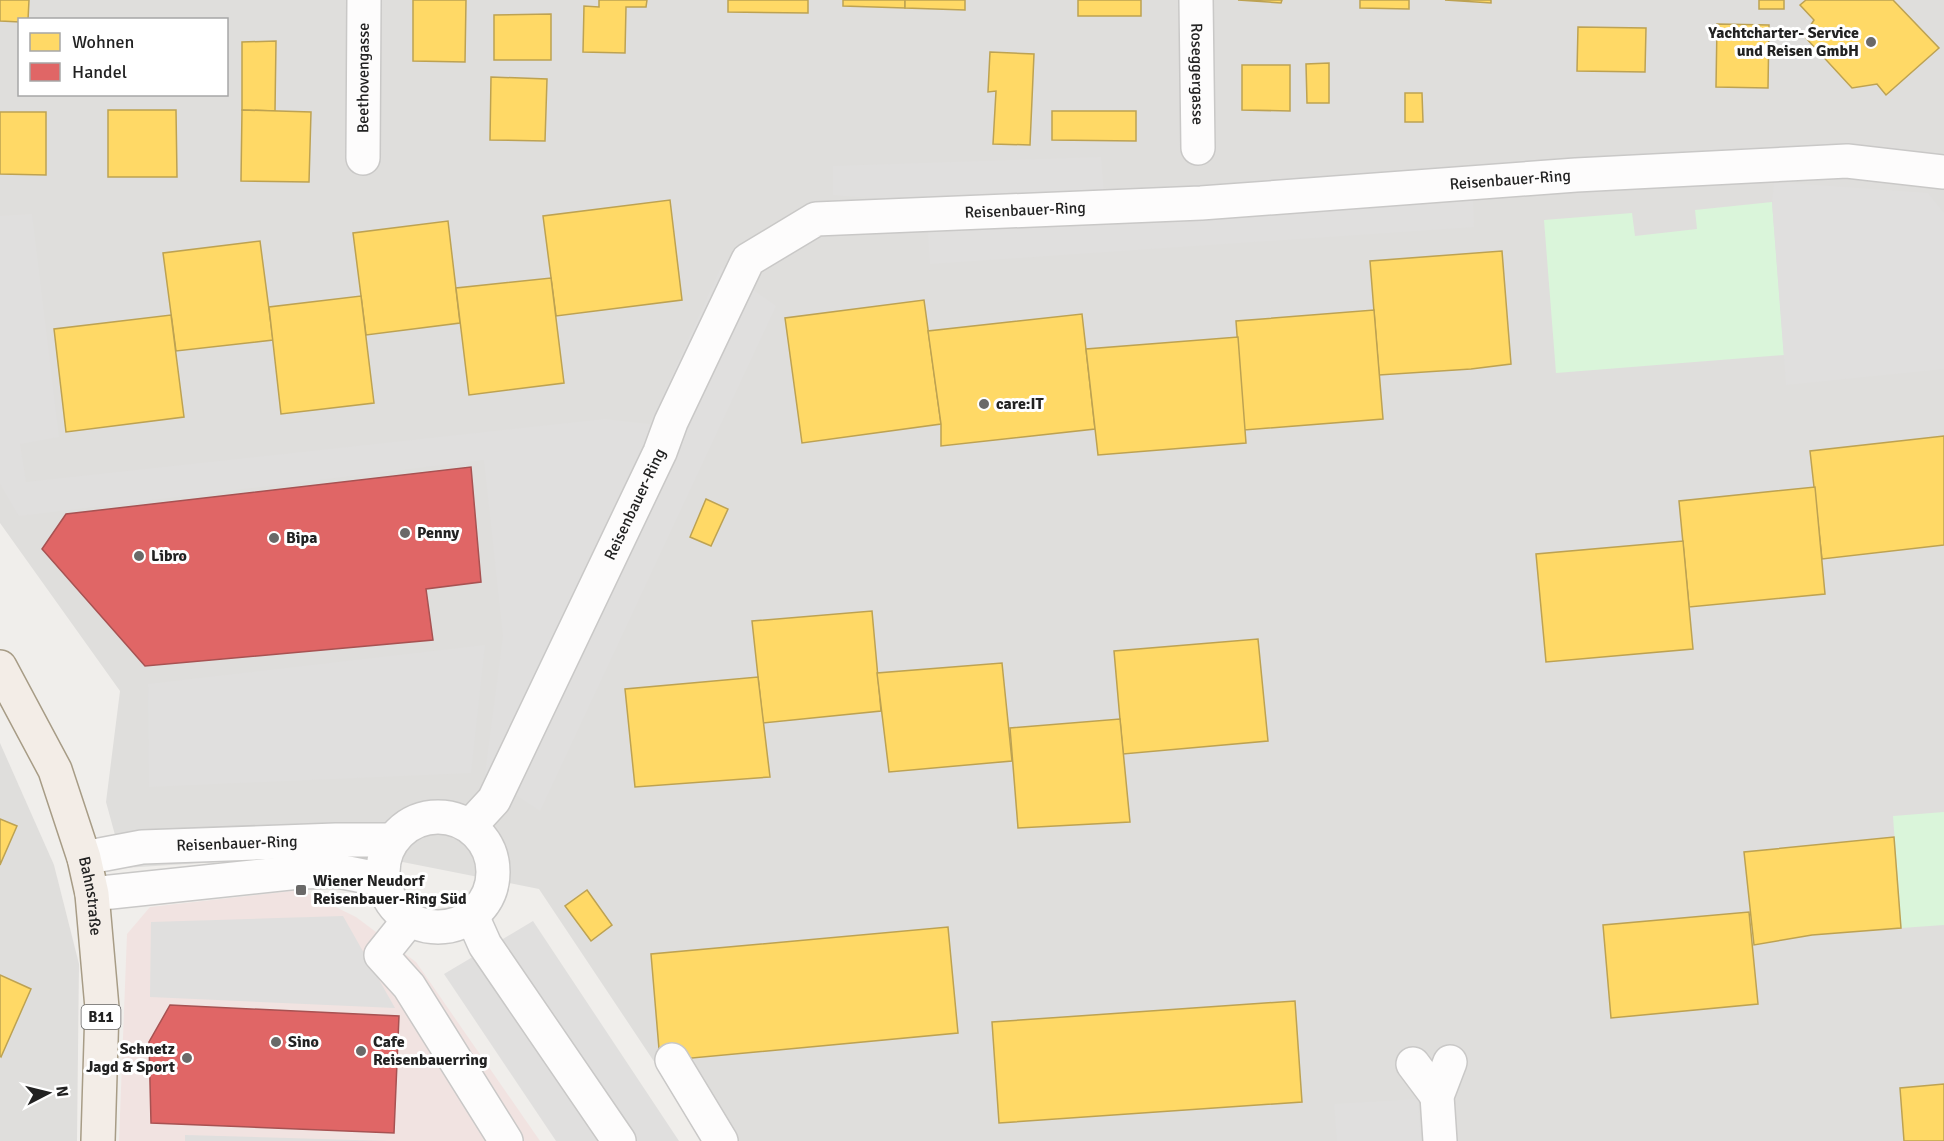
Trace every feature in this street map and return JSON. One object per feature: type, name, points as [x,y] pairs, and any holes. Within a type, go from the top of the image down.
[{"type":"main road","name":"Bahnstraße","points":[[0,667],[55,770],[84,858],[92,894],[102,1008],[98,1141]]},
{"type":"street","name":"Beethovengasse","points":[[363,158],[364,0]]},
{"type":"street","name":"Roseggergasse","points":[[1196,0],[1198,148]]},
{"type":"street","name":"Reisenbauer-Ring","points":[[470,826],[494,800],[660,452],[671,422],[748,260],[816,219],[1201,203],[1576,175],[1847,161],[1944,172]]},
{"type":"street","points":[[448,817],[470,826],[484,841],[492,860],[493,881],[485,901],[472,916],[452,926],[430,927],[410,920],[392,903],[383,880],[384,859],[392,840],[407,826],[424,818],[448,817]]},
{"type":"street","name":"Reisenbauer-Ring","points":[[84,858],[142,847],[324,840],[392,840]]},
{"type":"street","name":"Reisenbauer-Ring","points":[[92,894],[338,870],[383,880]]},
{"type":"street","points":[[472,916],[485,945],[619,1141]]},
{"type":"street","points":[[410,920],[381,955],[409,986],[506,1141]]},
{"type":"street","points":[[672,1060],[721,1141]]},
{"type":"street","points":[[1440,1141],[1437,1096],[1450,1062]]},
{"type":"street","points":[[1413,1064],[1437,1096]]},
{"type":"shaded area","points":[[0,0],[1944,0],[1944,1141],[707,1141],[539,889],[357,853],[124,868],[106,802],[120,691],[0,523]]},
{"type":"shaded area","points":[[1101,157],[1106,218],[1473,198],[1474,227],[930,264],[926,203],[833,195],[833,166]]},
{"type":"shaded area","points":[[1774,182],[1928,193],[1944,213],[1944,369],[1786,385],[1772,202]]},
{"type":"shaded area","points":[[32,214],[59,437],[20,444],[26,482],[605,419],[650,424],[721,267],[776,306],[540,811],[485,774],[503,636],[484,460],[19,516],[0,484],[0,216]]},
{"type":"shaded area","points":[[485,645],[471,773],[149,787],[148,684]]},
{"type":"shaded area","points":[[0,743],[54,865],[79,964],[77,1141],[0,1141]]},
{"type":"shaded area","points":[[301,890],[356,917],[416,962],[540,1141],[119,1141],[127,934],[150,907]]},
{"type":"shaded area","points":[[343,916],[395,1008],[150,997],[151,922]]},
{"type":"shaded area","points":[[533,921],[679,1141],[556,1141],[444,974]]},
{"type":"shaded area","points":[[1418,1099],[1421,1141],[1337,1141],[1334,1104]]},
{"type":"shaded area","points":[[185,1135],[389,1141],[185,1141]]},
{"type":"green space","points":[[1772,202],[1784,355],[1556,373],[1544,220],[1632,213],[1635,236],[1697,229],[1695,210]]},
{"type":"green space","points":[[1944,812],[1944,925],[1901,928],[1893,816]]},
{"type":"building: Wohnen","points":[[0,0],[29,0],[28,18],[18,18],[18,22],[0,21]]},
{"type":"building: Wohnen","points":[[413,0],[466,0],[465,62],[413,61]]},
{"type":"building: Wohnen","points":[[599,0],[647,0],[646,7],[626,7],[625,53],[583,52],[584,6],[599,7]]},
{"type":"building: Wohnen","points":[[728,0],[808,0],[808,13],[728,12]]},
{"type":"building: Wohnen","points":[[843,0],[905,0],[905,8],[843,6]]},
{"type":"building: Wohnen","points":[[905,0],[965,0],[965,10],[905,8]]},
{"type":"building: Wohnen","points":[[1078,0],[1141,0],[1141,16],[1078,16]]},
{"type":"building: Wohnen","points":[[1238,0],[1282,0],[1281,3]]},
{"type":"building: Wohnen","points":[[1360,0],[1409,0],[1409,9],[1360,8]]},
{"type":"building: Wohnen","points":[[1445,0],[1491,0],[1491,3]]},
{"type":"building: Wohnen","points":[[1759,0],[1784,0],[1784,9],[1759,9]]},
{"type":"building: Wohnen","name":"Yachtcharter- Service und Reisen GmbH","points":[[1806,0],[1893,0],[1939,48],[1886,95],[1877,84],[1852,88],[1804,36],[1814,20],[1800,5]]},
{"type":"building: Wohnen","points":[[551,14],[551,60],[494,60],[494,15]]},
{"type":"building: Wohnen","points":[[1717,24],[1769,25],[1768,88],[1716,87]]},
{"type":"building: Wohnen","points":[[1578,27],[1646,28],[1645,72],[1577,71]]},
{"type":"building: Wohnen","points":[[276,41],[275,111],[242,110],[242,42]]},
{"type":"building: Wohnen","points":[[990,52],[1034,54],[1030,145],[993,144],[996,91],[988,92]]},
{"type":"building: Wohnen","points":[[1329,63],[1329,103],[1307,103],[1306,64]]},
{"type":"building: Wohnen","points":[[1242,65],[1290,65],[1290,111],[1242,110]]},
{"type":"building: Wohnen","points":[[491,77],[547,79],[545,141],[490,140]]},
{"type":"building: Wohnen","points":[[1405,93],[1422,93],[1423,122],[1405,122]]},
{"type":"building: Wohnen","points":[[108,110],[176,110],[177,177],[108,177]]},
{"type":"building: Wohnen","points":[[242,110],[311,112],[309,182],[241,181]]},
{"type":"building: Wohnen","points":[[1052,111],[1136,111],[1136,141],[1052,140]]},
{"type":"building: Wohnen","points":[[0,112],[46,112],[46,175],[0,174]]},
{"type":"building: Wohnen","points":[[670,200],[682,300],[556,316],[543,216]]},
{"type":"building: Wohnen","points":[[448,221],[460,323],[366,335],[353,233]]},
{"type":"building: Wohnen","points":[[260,241],[273,340],[176,351],[163,253]]},
{"type":"building: Wohnen","points":[[1502,251],[1511,364],[1379,375],[1370,261]]},
{"type":"building: Wohnen","points":[[551,278],[564,383],[469,395],[456,288]]},
{"type":"building: Wohnen","points":[[361,296],[374,403],[281,414],[269,307]]},
{"type":"building: Wohnen","points":[[924,300],[941,424],[802,443],[785,318]]},
{"type":"building: Wohnen","points":[[1374,310],[1383,419],[1244,430],[1236,321]]},
{"type":"building: Wohnen","points":[[1082,314],[1095,429],[941,446],[941,424],[928,331]]},
{"type":"building: Wohnen","points":[[171,315],[184,417],[66,432],[54,329]]},
{"type":"building: Wohnen","points":[[1238,337],[1246,443],[1098,455],[1086,349]]},
{"type":"building: Wohnen","points":[[1944,436],[1944,545],[1822,559],[1810,451]]},
{"type":"building: Wohnen","points":[[1815,487],[1825,594],[1689,607],[1679,501]]},
{"type":"building: Wohnen","points":[[706,499],[728,509],[711,546],[690,537]]},
{"type":"building: Wohnen","points":[[1683,541],[1693,649],[1546,662],[1536,554]]},
{"type":"building: Wohnen","points":[[872,611],[881,711],[763,723],[752,621]]},
{"type":"building: Wohnen","points":[[1258,639],[1268,741],[1123,754],[1114,651]]},
{"type":"building: Wohnen","points":[[1002,663],[1012,761],[889,772],[877,673]]},
{"type":"building: Wohnen","points":[[758,677],[770,777],[635,787],[625,689]]},
{"type":"building: Wohnen","points":[[1120,719],[1130,822],[1018,828],[1010,728]]},
{"type":"building: Wohnen","points":[[0,819],[17,826],[0,865]]},
{"type":"building: Wohnen","points":[[1894,837],[1901,928],[1812,935],[1754,945],[1744,852]]},
{"type":"building: Wohnen","points":[[587,890],[612,925],[591,941],[565,906]]},
{"type":"building: Wohnen","points":[[1749,912],[1758,1004],[1611,1018],[1603,925]]},
{"type":"building: Wohnen","points":[[948,927],[958,1033],[660,1061],[651,954]]},
{"type":"building: Wohnen","points":[[0,975],[31,989],[1,1057],[0,1056]]},
{"type":"building: Wohnen","points":[[1295,1001],[1302,1102],[999,1123],[992,1022]]},
{"type":"building: Wohnen","points":[[1944,1084],[1944,1141],[1904,1141],[1900,1088]]},
{"type":"building: Handel","points":[[471,467],[481,582],[426,589],[433,640],[145,666],[42,549],[66,514]]},
{"type":"building: Handel","points":[[170,1005],[399,1016],[394,1133],[151,1123],[149,1042]]},
{"type":"place","name":"Yachtcharter- Service und Reisen GmbH","points":[[1871,42]]},
{"type":"place","name":"care:IT","points":[[984,404]]},
{"type":"place","name":"Penny","points":[[405,533]]},
{"type":"place","name":"Bipa","points":[[274,538]]},
{"type":"place","name":"Libro","points":[[139,556]]},
{"type":"place","name":"Wiener Neudorf Reisenbauer-Ring Süd","points":[[301,890]]},
{"type":"place","name":"Sino","points":[[276,1042]]},
{"type":"place","name":"Cafe Reisenbauerring","points":[[361,1051]]},
{"type":"place","name":"Schnetz Jagd & Sport","points":[[187,1058]]}]
